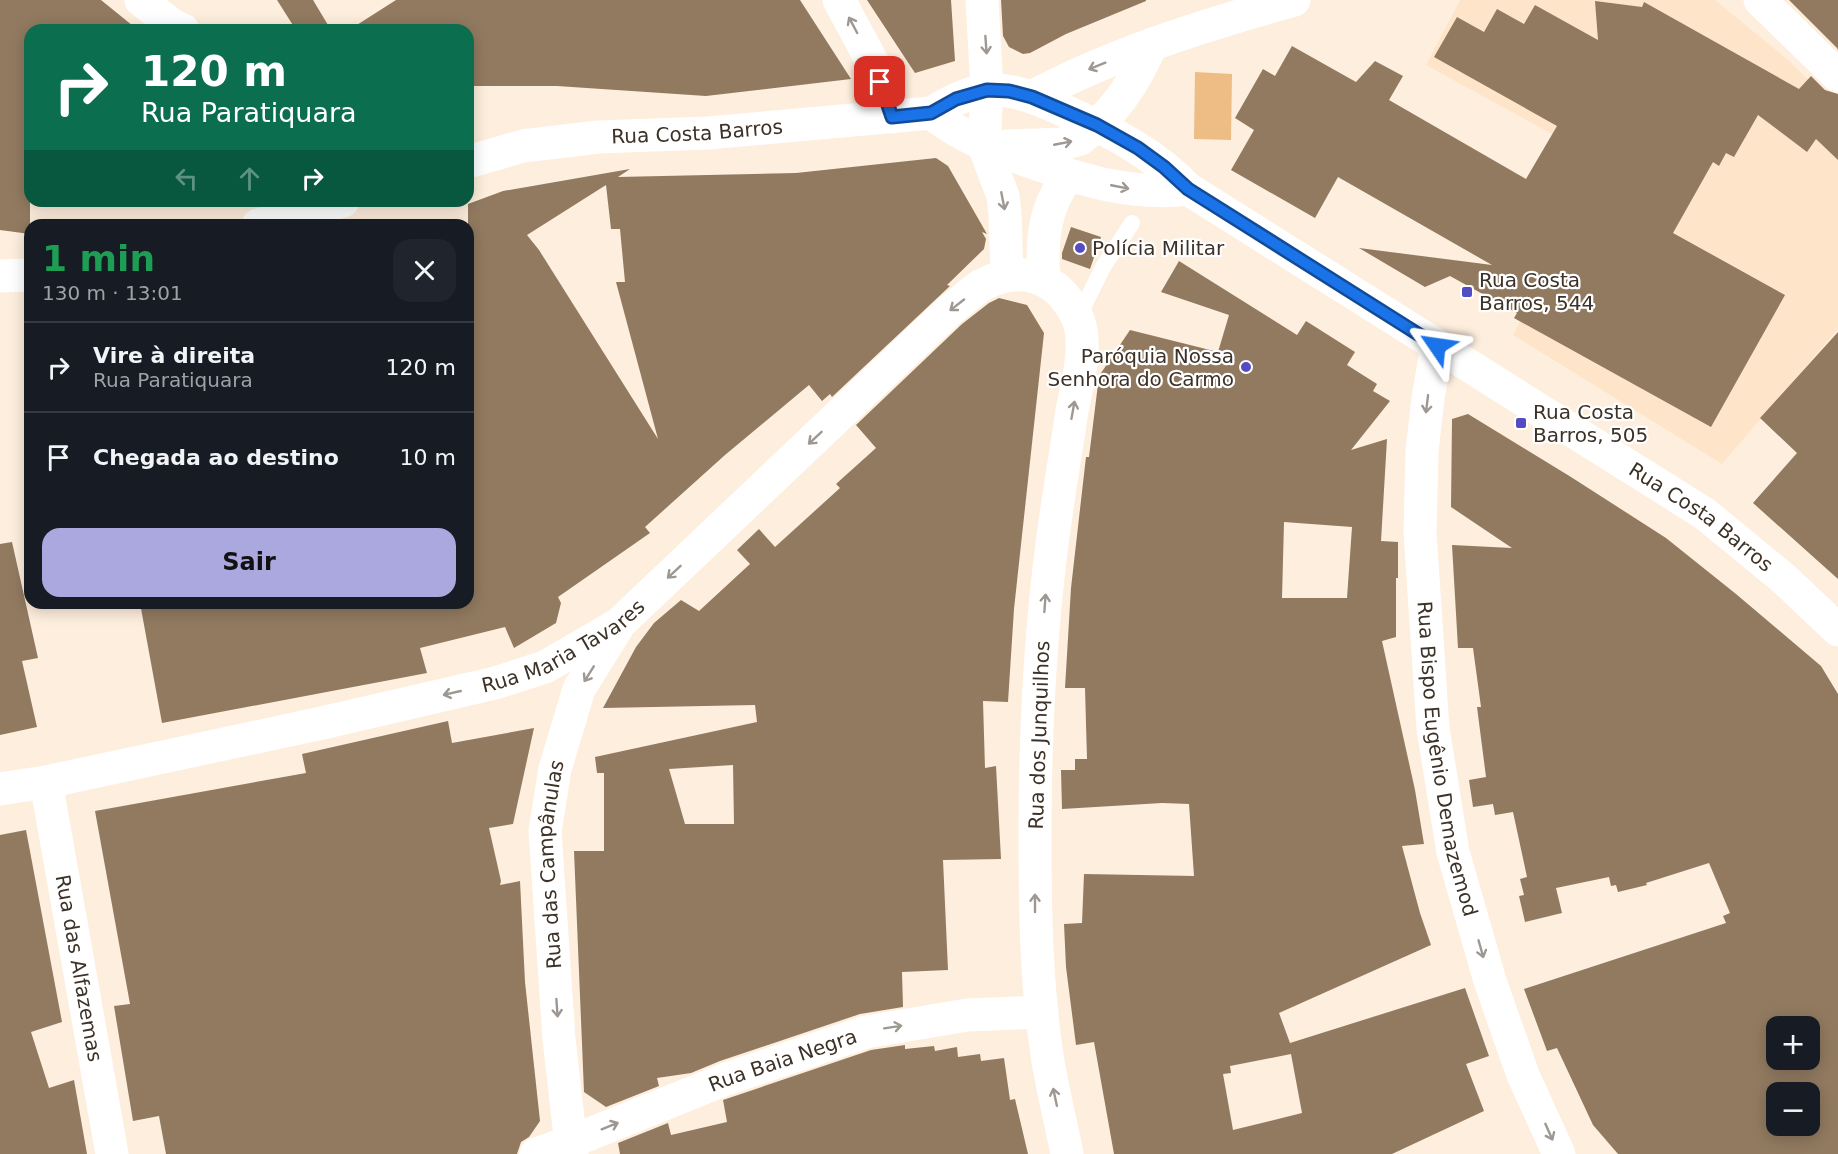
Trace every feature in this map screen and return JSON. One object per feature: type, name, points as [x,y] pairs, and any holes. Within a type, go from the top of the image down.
[{"type":"street","points":[[141,0],[171,24]]},
{"type":"street","points":[[839,0],[874,65],[892,117]]},
{"type":"street","points":[[982,0],[987,90],[984,146],[1003,196],[1007,275],[1027,274],[1044,279],[1063,296],[1078,318]]},
{"type":"street","points":[[1032,97],[1065,79],[1152,45],[1294,0]]},
{"type":"street","points":[[1760,0],[1838,76]]},
{"type":"street","points":[[984,146],[1030,147],[1062,144],[1080,138],[1120,102],[1133,83],[1152,45]]},
{"type":"street","name":"Rua Costa Barros","points":[[474,160],[523,146],[598,137],[708,133],[931,113],[956,99],[987,90],[1009,91],[1032,97],[1097,125],[1151,156],[1188,189],[1704,514],[1783,578],[1838,630]]},
{"type":"street","points":[[931,113],[949,128],[984,146],[1069,176],[1154,192],[1188,189]]},
{"type":"street","points":[[1044,279],[1042,252],[1045,224],[1054,200],[1069,176]]},
{"type":"street","points":[[279,219],[322,207]]},
{"type":"street","points":[[0,276],[24,275]]},
{"type":"street","name":"Rua Maria Tavares","points":[[0,789],[46,782],[495,683],[545,667],[620,624],[950,310],[982,286],[1007,275]]},
{"type":"street","name":"Rua dos Junquilhos","points":[[1067,1154],[1048,1062],[1042,1012],[1035,924],[1035,788],[1040,661],[1047,583],[1058,497],[1079,376],[1082,337],[1078,318]]},
{"type":"street","name":"Rua Bispo Eugênio Demazemod","points":[[1437,346],[1422,451],[1420,532],[1433,729],[1453,852],[1490,981],[1523,1075],[1559,1154]]},
{"type":"street","name":"Rua das Campânulas","points":[[571,1148],[559,1039],[545,831],[555,769],[579,689],[620,624]]},
{"type":"street","name":"Rua das Alfazemas","points":[[46,782],[112,1154]]},
{"type":"street","name":"Rua Baia Negra","points":[[536,1154],[571,1148],[726,1079],[866,1032],[968,1015],[1042,1012]]},
{"type":"lane","points":[[1078,318],[1103,267],[1132,223]]},
{"type":"shaded area","points":[[1460,0],[1715,0],[1787,59],[1838,109],[1838,329],[1722,464],[1513,335],[1603,162],[1426,65]]},
{"type":"shaded area","points":[[1195,72],[1232,74],[1231,140],[1194,139]]},
{"type":"building","points":[[0,0],[101,0],[131,24],[24,24],[24,207],[30,207],[30,219],[24,219],[24,233],[0,230]]},
{"type":"building","points":[[277,0],[313,0],[327,24],[292,24]]},
{"type":"building","points":[[396,0],[800,0],[851,79],[706,96],[557,86],[474,86],[474,24],[358,24]]},
{"type":"building","points":[[867,0],[951,0],[955,61],[915,73]]},
{"type":"building","points":[[1001,0],[1146,1],[1066,34],[1030,53],[1023,54],[1009,47],[1003,36]]},
{"type":"building","points":[[1789,0],[1838,0],[1838,50],[1837,48]]},
{"type":"building","points":[[1595,1],[1642,7],[1644,2],[1799,89],[1811,76],[1825,90],[1838,94],[1838,160],[1816,139],[1807,152],[1758,115],[1734,157],[1726,153],[1719,166],[1713,162],[1673,233],[1785,295],[1711,427],[1514,318],[1517,313],[1450,276],[1425,287],[1359,248],[1492,265],[1338,177],[1315,218],[1231,170],[1254,130],[1235,118],[1263,69],[1275,76],[1292,46],[1356,82],[1375,61],[1403,76],[1389,100],[1526,179],[1557,126],[1434,57],[1457,17],[1484,32],[1497,9],[1524,24],[1535,5],[1598,40]]},
{"type":"building","points":[[936,158],[948,166],[987,234],[982,232],[986,239],[984,249],[947,285],[950,286],[832,397],[830,394],[822,401],[809,385],[725,455],[645,527],[650,533],[558,597],[561,603],[556,623],[514,648],[505,627],[420,648],[427,673],[162,723],[141,609],[474,609],[474,219],[468,219],[468,207],[474,207],[474,202],[503,191],[630,169],[618,177],[796,173]],"holes":[[[606,185],[611,229],[620,229],[625,282],[616,282],[658,439],[539,250],[527,235]]]},
{"type":"building","name":"Polícia Militar","points":[[1071,227],[1101,237],[1090,269],[1062,259]]},
{"type":"building","points":[[1179,261],[1297,335],[1306,321],[1355,352],[1347,365],[1377,384],[1373,391],[1390,401],[1351,450],[1387,439],[1381,541],[1398,542],[1398,578],[1396,578],[1396,637],[1382,641],[1415,790],[1424,844],[1402,846],[1431,945],[1279,1013],[1290,1043],[1465,988],[1489,1056],[1466,1064],[1484,1111],[1392,1154],[1114,1154],[1094,1042],[1076,1045],[1066,967],[1064,924],[1082,923],[1084,874],[1194,876],[1189,804],[1162,803],[1062,809],[1061,770],[1075,770],[1075,759],[1087,759],[1085,688],[1065,688],[1071,588],[1086,457],[1089,457],[1099,376],[1130,330],[1218,352],[1229,315],[1161,292]],"holes":[[[1284,522],[1352,527],[1347,598],[1282,598]],[[1291,1054],[1302,1113],[1233,1130],[1223,1074],[1231,1073],[1230,1066]]]},
{"type":"building","points":[[999,298],[1027,305],[1044,333],[1014,609],[1008,702],[983,701],[985,768],[996,766],[1001,859],[943,860],[948,970],[902,972],[903,1007],[860,1014],[691,1073],[657,1078],[659,1086],[606,1107],[584,1092],[574,851],[604,851],[604,773],[597,773],[595,757],[757,722],[755,705],[603,708],[636,647],[654,623],[681,600],[699,611],[750,564],[737,550],[759,529],[775,547],[840,488],[836,484],[876,448],[856,425],[962,324]],"holes":[[[733,765],[734,824],[685,824],[669,769]]]},
{"type":"building","points":[[1838,332],[1838,579],[1753,503],[1797,453],[1760,418]]},
{"type":"building","points":[[1468,414],[1666,538],[1821,666],[1838,694],[1838,1154],[1618,1154],[1593,1125],[1557,1048],[1547,1051],[1524,989],[1726,923],[1723,916],[1730,913],[1709,863],[1646,883],[1647,885],[1618,892],[1616,885],[1611,886],[1609,877],[1556,888],[1562,913],[1525,922],[1519,896],[1524,895],[1520,879],[1527,877],[1513,812],[1495,815],[1493,804],[1473,807],[1469,780],[1486,777],[1477,707],[1481,707],[1473,648],[1458,648],[1452,545],[1512,548],[1451,507],[1452,419]]},
{"type":"building","points":[[12,542],[24,596],[24,609],[27,609],[38,658],[22,661],[37,727],[0,735],[0,544]]},
{"type":"building","points":[[448,721],[452,743],[534,728],[513,824],[489,828],[500,885],[520,881],[525,982],[540,1121],[529,1137],[521,1142],[517,1154],[166,1154],[159,1116],[133,1121],[114,1006],[130,1004],[95,811],[306,773],[302,754]]},
{"type":"building","points":[[26,830],[62,1022],[31,1032],[49,1088],[74,1080],[87,1154],[0,1154],[0,835]]},
{"type":"building","points":[[905,1045],[905,1049],[934,1046],[935,1051],[957,1047],[958,1057],[980,1054],[981,1061],[1004,1058],[1010,1100],[1015,1099],[1028,1154],[620,1154],[618,1143],[668,1123],[671,1135],[727,1122],[723,1100],[871,1050]]},
{"type":"place","name":"Polícia Militar","points":[[1080,248]]},
{"type":"place","name":"Rua Costa Barros, 544","points":[[1467,292]]},
{"type":"place","name":"Paróquia Nossa Senhora do Carmo","points":[[1246,367]]},
{"type":"place","name":"Rua Costa Barros, 505","points":[[1521,423]]},
{"type":"route","points":[[880,82],[892,117],[931,113],[956,99],[987,90],[1009,91],[1032,97],[1097,125],[1151,156],[1188,189],[1437,346]]}]
